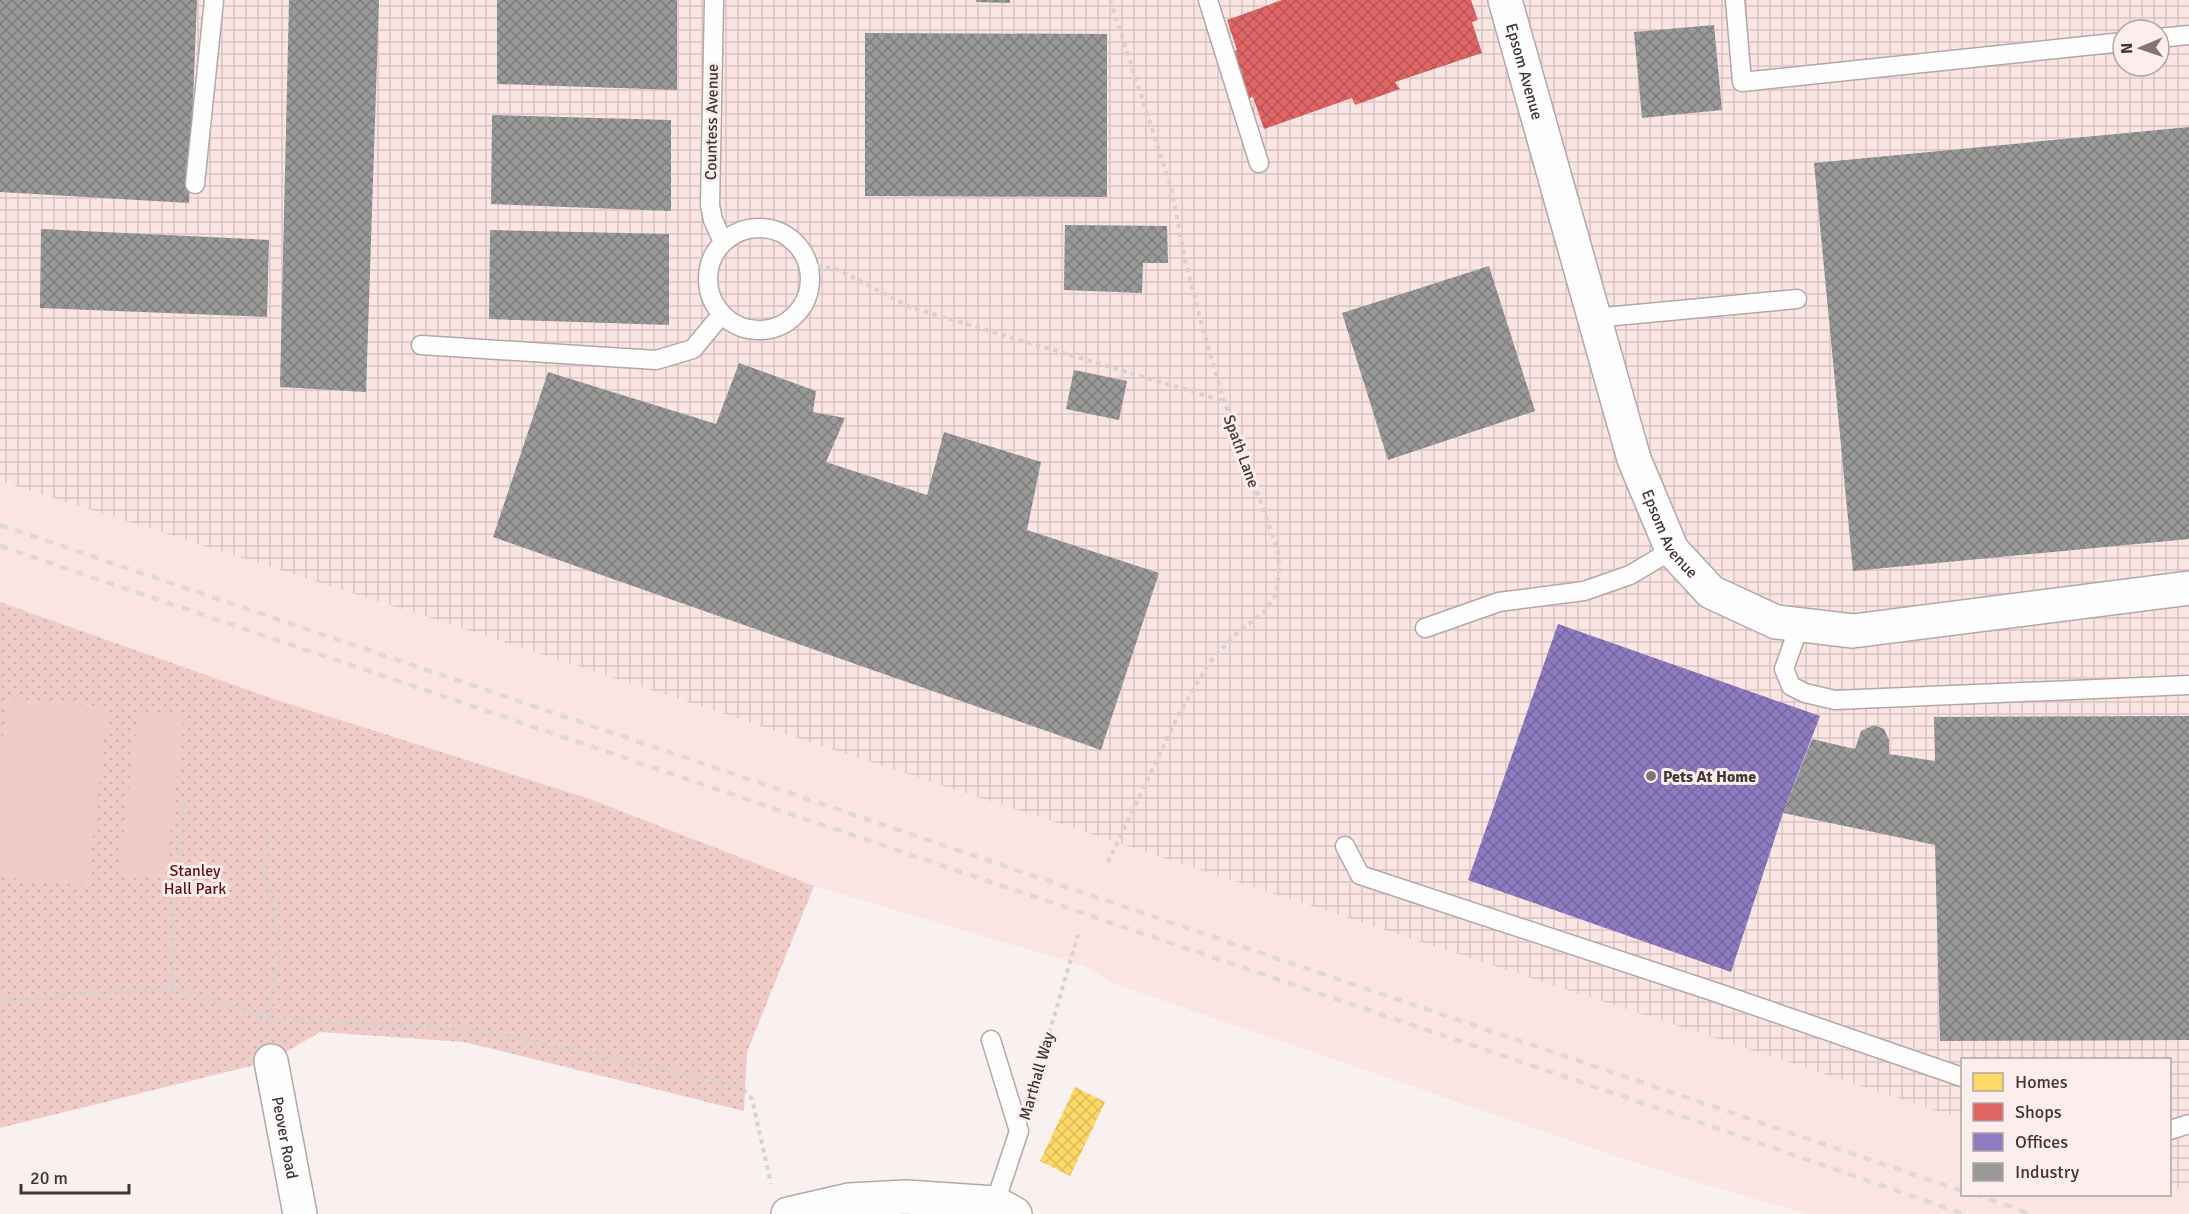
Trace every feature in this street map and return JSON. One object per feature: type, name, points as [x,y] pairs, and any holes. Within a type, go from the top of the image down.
[{"type":"street","name":"Epsom Avenue","points":[[1505,0],[1634,459],[1672,550],[1711,592],[1776,622],[1853,631],[2189,588]]},
{"type":"street","name":"Peover Road","points":[[271,1061],[300,1214]]},
{"type":"street","points":[[780,1203],[906,1197],[1005,1209]]},
{"type":"lane","points":[[195,184],[214,0]]},
{"type":"lane","name":"Countess Avenue","points":[[714,0],[710,205],[713,220],[723,242]]},
{"type":"lane","points":[[1208,0],[1259,163]]},
{"type":"lane","points":[[1735,0],[1742,82],[2111,43]]},
{"type":"lane","points":[[2171,37],[2189,35]]},
{"type":"lane","points":[[754,227],[772,229],[788,236],[800,248],[808,264],[810,281],[807,297],[798,312],[785,323],[769,329],[752,329],[735,324],[722,314],[713,301],[709,286],[709,270],[714,255],[723,242],[738,232],[754,227]]},
{"type":"lane","points":[[1594,318],[1797,299]]},
{"type":"lane","points":[[421,345],[656,360],[693,349],[722,314]]},
{"type":"lane","points":[[1425,628],[1498,602],[1584,591],[1630,575],[1672,550]]},
{"type":"lane","points":[[1800,624],[1784,669],[1791,686],[1805,693],[1835,700],[2189,685]]},
{"type":"lane","points":[[1345,846],[1360,875],[1715,992],[1961,1077]]},
{"type":"lane","name":"Marthall Way","points":[[992,1040],[1019,1131],[1005,1209]]},
{"type":"lane","points":[[2171,1129],[2189,1124]]},
{"type":"path","name":"Spath Lane","points":[[1108,862],[1179,714],[1209,663],[1237,633],[1265,611],[1277,593],[1279,569],[1278,550],[1224,401],[1188,272],[1171,187],[1110,0]]},
{"type":"path","points":[[808,264],[839,270],[910,307],[1224,401]]},
{"type":"path","points":[[172,988],[173,913],[185,800]]},
{"type":"path","points":[[270,837],[264,874],[277,913],[277,966],[269,1018],[271,1061]]},
{"type":"path","name":"Marthall Way","points":[[1019,1131],[1078,935]]},
{"type":"path","points":[[0,1000],[172,988],[269,1018],[478,1030],[742,1088],[752,1100],[780,1203]]},
{"type":"shaded area","points":[[0,0],[2189,0],[2189,1193],[2171,1186],[2171,1058],[1961,1058],[1961,1119],[446,623],[0,481]]},
{"type":"shaded area","points":[[0,481],[446,623],[1961,1119],[1961,1196],[2171,1196],[2171,1186],[2189,1193],[2189,1214],[1807,1214],[1615,1156],[1115,984],[1084,966],[814,886],[587,798],[274,699],[0,602]]},
{"type":"green space","name":"Stanley Hall Park","points":[[0,602],[274,699],[587,798],[814,886],[747,1052],[744,1111],[464,1042],[320,1032],[271,1061],[0,1128]]},
{"type":"green space","points":[[8,698],[108,707],[87,886],[0,877],[0,760]]},
{"type":"green space","points":[[138,712],[184,716],[165,879],[119,873]]},
{"type":"building: Homes","points":[[1075,1087],[1105,1102],[1070,1176],[1040,1161]]},
{"type":"building: Shops","points":[[1282,0],[1471,0],[1478,20],[1472,22],[1482,53],[1395,82],[1400,89],[1355,105],[1352,98],[1264,129],[1253,97],[1246,99],[1229,53],[1237,50],[1227,20]]},
{"type":"building: Offices","name":"Pets At Home","points":[[1558,624],[1820,716],[1783,813],[1731,972],[1468,880]]},
{"type":"building: Industry","points":[[0,0],[197,0],[189,203],[0,192]]},
{"type":"building: Industry","points":[[289,0],[379,0],[366,392],[280,387]]},
{"type":"building: Industry","points":[[497,0],[677,0],[677,90],[497,84]]},
{"type":"building: Industry","points":[[976,0],[1010,0],[1010,3],[976,2]]},
{"type":"building: Industry","points":[[1714,25],[1722,110],[1642,118],[1634,32]]},
{"type":"building: Industry","points":[[865,33],[1107,34],[1107,197],[865,196]]},
{"type":"building: Industry","points":[[492,115],[671,120],[671,211],[491,204]]},
{"type":"building: Industry","points":[[2189,127],[2189,539],[1853,571],[1814,163]]},
{"type":"building: Industry","points":[[1065,225],[1167,226],[1168,263],[1143,263],[1142,293],[1064,290]]},
{"type":"building: Industry","points":[[41,229],[269,240],[267,317],[40,308]]},
{"type":"building: Industry","points":[[490,230],[669,234],[669,325],[489,319]]},
{"type":"building: Industry","points":[[1489,266],[1535,411],[1388,460],[1342,313]]},
{"type":"building: Industry","points":[[739,363],[816,391],[813,412],[845,418],[826,462],[927,495],[944,432],[1041,462],[1027,530],[1159,573],[1101,750],[493,537],[548,372],[716,424]]},
{"type":"building: Industry","points":[[1074,370],[1127,381],[1119,420],[1066,409]]},
{"type":"building: Industry","points":[[2189,716],[2189,1040],[1940,1041],[1935,845],[1783,813],[1812,739],[1855,749],[1861,731],[1874,725],[1884,729],[1889,740],[1889,754],[1935,761],[1934,717]]},
{"type":"railway","points":[[0,525],[1961,1191]]},
{"type":"railway","points":[[0,546],[1964,1214]]},
{"type":"railway","points":[[1980,1196],[2031,1214]]},
{"type":"place","name":"Pets At Home","points":[[1651,776]]}]
